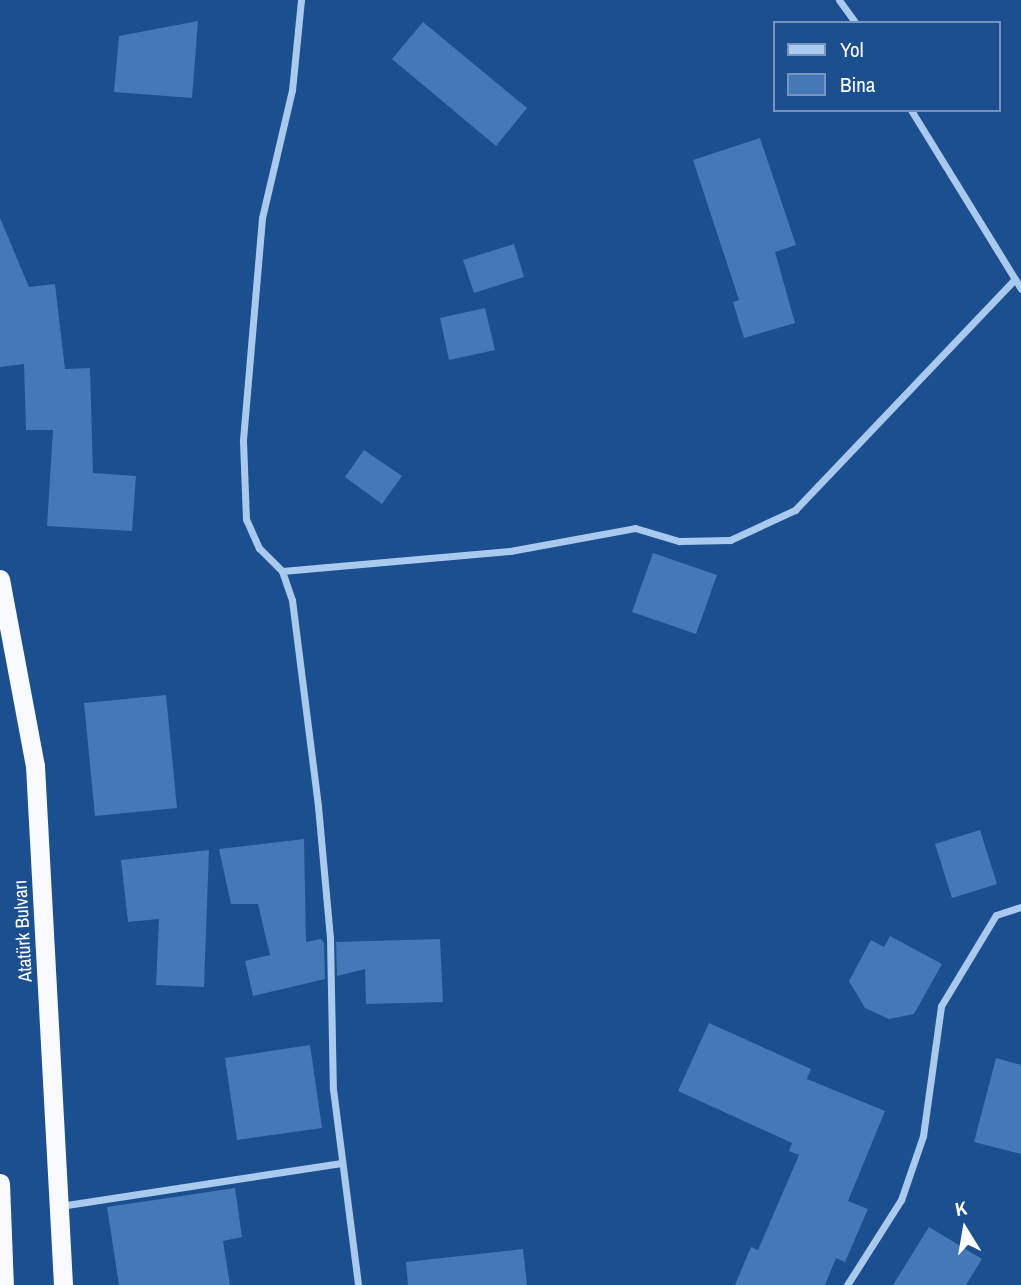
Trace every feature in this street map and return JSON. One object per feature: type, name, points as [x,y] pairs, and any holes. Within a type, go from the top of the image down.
[{"type":"highway","name":"Atatürk Bulvarı","points":[[0,579],[35,766],[63,1285]]},
{"type":"highway","points":[[0,1183],[4,1285]]},
{"type":"street","points":[[300,0],[292,90],[262,218],[243,441],[246,519],[259,548],[282,571],[292,600],[318,806],[330,937],[333,1089],[340,1163],[358,1285]]},
{"type":"street","points":[[839,0],[855,21]]},
{"type":"street","points":[[912,112],[1021,289]]},
{"type":"street","points":[[282,571],[510,551],[635,528],[679,541],[730,540],[796,510],[1015,279]]},
{"type":"street","points":[[847,1285],[901,1200],[923,1136],[941,1006],[996,915],[1021,907]]},
{"type":"street","points":[[60,1206],[340,1163]]},
{"type":"building","points":[[198,21],[192,98],[114,92],[119,36]]},
{"type":"building","points":[[423,22],[527,108],[496,146],[392,59]]},
{"type":"building","points":[[760,138],[796,245],[775,252],[795,323],[744,338],[733,302],[739,300],[693,160]]},
{"type":"building","points":[[0,218],[29,287],[55,284],[65,369],[90,368],[93,473],[136,476],[132,531],[47,526],[53,430],[26,430],[24,364],[0,367]]},
{"type":"building","points":[[514,244],[524,277],[474,293],[463,260]]},
{"type":"building","points":[[485,308],[495,350],[449,360],[440,318]]},
{"type":"building","points":[[364,450],[402,476],[382,504],[345,477]]},
{"type":"building","points":[[653,553],[717,575],[696,634],[632,612]]},
{"type":"building","points":[[166,695],[177,808],[95,816],[84,703]]},
{"type":"building","points":[[980,830],[997,884],[952,898],[935,844]]},
{"type":"building","points":[[304,839],[306,942],[321,939],[324,943],[325,979],[253,996],[245,961],[270,955],[258,904],[231,904],[219,849]]},
{"type":"building","points":[[209,850],[204,987],[156,985],[159,919],[128,922],[121,860]]},
{"type":"building","points":[[890,936],[942,964],[914,1014],[889,1019],[865,1008],[849,981],[871,940],[884,947]]},
{"type":"building","points":[[440,939],[443,1002],[366,1004],[365,969],[337,976],[336,942]]},
{"type":"building","points":[[709,1023],[811,1069],[807,1079],[885,1111],[848,1201],[868,1209],[845,1262],[836,1258],[825,1285],[735,1285],[751,1247],[758,1250],[799,1155],[789,1151],[792,1143],[678,1091]]},
{"type":"building","points":[[310,1045],[322,1128],[237,1140],[225,1058]]},
{"type":"building","points":[[996,1058],[1021,1065],[1021,1154],[974,1142]]},
{"type":"building","points":[[235,1188],[242,1237],[223,1241],[230,1285],[119,1285],[107,1207]]},
{"type":"building","points":[[929,1227],[982,1259],[966,1285],[893,1285]]},
{"type":"building","points":[[523,1249],[527,1285],[408,1285],[406,1262]]}]
